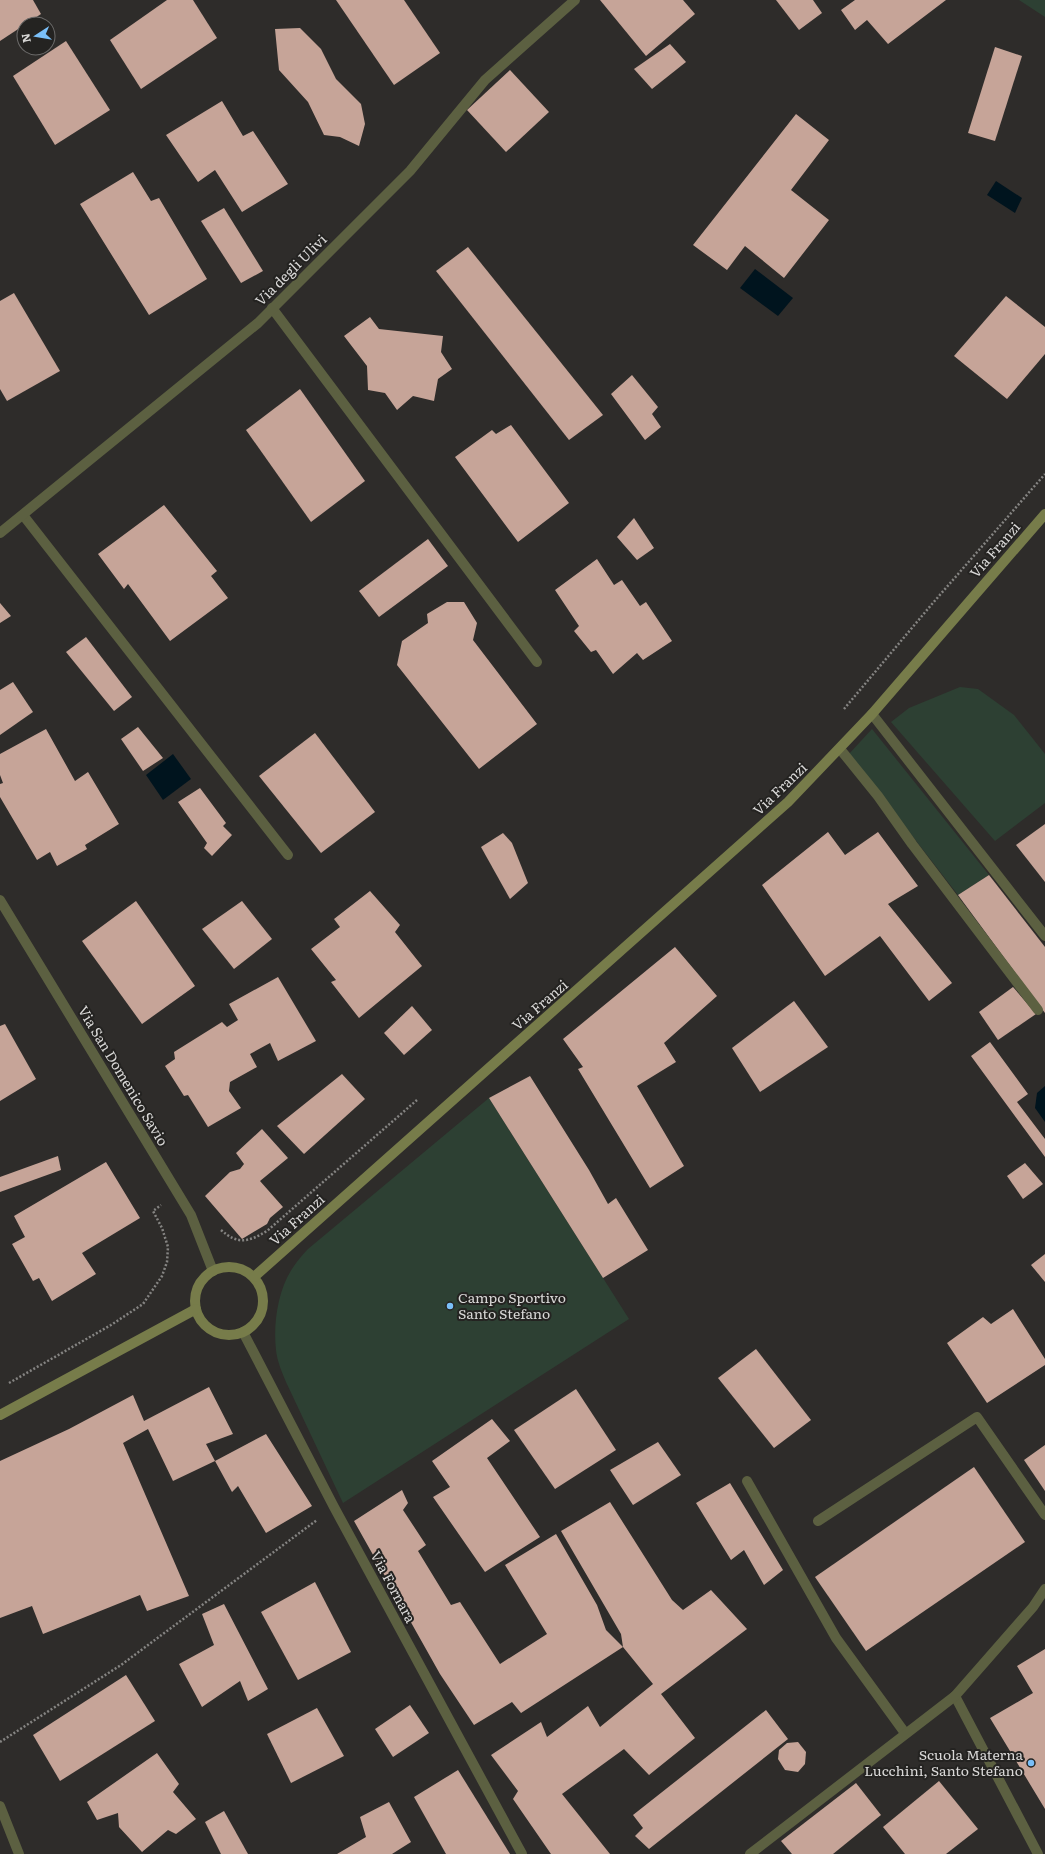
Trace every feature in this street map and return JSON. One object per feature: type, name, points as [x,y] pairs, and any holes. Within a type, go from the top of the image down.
[{"type":"main road","name":"Via Franzi","points":[[254,1277],[788,802],[872,714],[1045,514]]},
{"type":"main road","points":[[223,1267],[234,1267],[245,1270],[254,1277],[260,1286],[263,1297],[263,1308],[259,1318],[252,1326],[243,1332],[231,1335],[220,1334],[209,1328],[201,1320],[196,1309],[196,1298],[198,1287],[204,1278],[213,1271],[223,1267]]},
{"type":"main road","points":[[0,1415],[196,1309]]},
{"type":"street","name":"Via degli Ulivi","points":[[0,533],[258,323],[410,171],[485,80],[574,0]]},
{"type":"street","points":[[272,308],[537,662]]},
{"type":"street","points":[[23,515],[288,855]]},
{"type":"street","points":[[872,714],[1045,936]]},
{"type":"street","points":[[840,749],[878,796],[912,844],[1038,1010]]},
{"type":"street","name":"Via San Domenico Savio","points":[[0,900],[178,1194],[190,1215],[213,1271]]},
{"type":"street","name":"Via Fornara","points":[[243,1332],[334,1507],[522,1854]]},
{"type":"street","points":[[818,1521],[977,1417],[1045,1515]]},
{"type":"street","points":[[747,1481],[836,1638],[905,1733]]},
{"type":"street","points":[[750,1854],[905,1733],[955,1696],[1033,1606],[1045,1589]]},
{"type":"street","points":[[955,1696],[1038,1854]]},
{"type":"street","points":[[0,1806],[19,1854]]},
{"type":"path","points":[[842,711],[932,604],[1045,474]]},
{"type":"path","points":[[217,1227],[230,1238],[243,1241],[253,1239],[267,1231],[418,1099]]},
{"type":"path","points":[[7,1384],[111,1325],[143,1304],[162,1276],[167,1262],[168,1246],[162,1228],[152,1211],[178,1194]]},
{"type":"path","points":[[0,1742],[121,1665],[334,1507]]},
{"type":"green space","points":[[1019,0],[1045,0],[1045,17]]},
{"type":"green space","points":[[960,687],[978,689],[1014,715],[1045,754],[1045,803],[995,841],[891,722],[909,708]]},
{"type":"green space","points":[[872,729],[989,875],[958,895],[849,754]]},
{"type":"green space","name":"Campo Sportivo Santo Stefano","points":[[489,1098],[629,1319],[343,1503],[286,1382],[277,1358],[275,1329],[280,1295],[294,1266],[308,1249]]},
{"type":"water","points":[[996,181],[1022,198],[1015,213],[987,195]]},
{"type":"water","points":[[755,269],[793,298],[778,316],[740,288]]},
{"type":"water","points":[[173,754],[191,779],[163,800],[146,775]]},
{"type":"water","points":[[1045,1086],[1045,1122],[1035,1108],[1037,1093]]},
{"type":"building","points":[[0,0],[33,0],[41,14],[38,16],[16,16],[16,30],[0,41]]},
{"type":"building","points":[[167,0],[193,0],[217,38],[141,89],[110,40]]},
{"type":"building","points":[[336,0],[404,0],[440,53],[394,85]]},
{"type":"building","points":[[600,0],[683,0],[695,14],[646,56]]},
{"type":"building","points":[[776,0],[813,0],[822,13],[799,30]]},
{"type":"building","points":[[855,0],[946,0],[888,44],[867,20],[855,30],[841,10]]},
{"type":"building","points":[[300,28],[321,49],[336,79],[361,104],[365,124],[359,146],[340,137],[324,135],[308,102],[279,70],[275,29]]},
{"type":"building","points":[[66,41],[110,110],[55,145],[13,76],[43,56],[56,56],[56,48]]},
{"type":"building","points":[[670,44],[686,62],[652,89],[634,69]]},
{"type":"building","points":[[995,47],[1022,56],[995,141],[968,133]]},
{"type":"building","points":[[510,70],[549,112],[506,152],[467,110]]},
{"type":"building","points":[[222,101],[243,136],[253,131],[288,184],[242,212],[215,170],[198,182],[166,135]]},
{"type":"building","points":[[796,114],[829,140],[791,190],[829,220],[784,278],[745,246],[727,270],[693,245]]},
{"type":"building","points":[[133,172],[151,201],[159,198],[207,279],[149,315],[80,204]]},
{"type":"building","points":[[224,208],[263,271],[241,283],[201,221]]},
{"type":"building","points":[[468,247],[603,415],[569,440],[436,271]]},
{"type":"building","points":[[14,293],[60,371],[7,401],[0,389],[0,301]]},
{"type":"building","points":[[1006,296],[1045,327],[1045,354],[1007,399],[954,356]]},
{"type":"building","points":[[370,317],[379,329],[443,336],[441,352],[452,369],[438,379],[434,401],[413,396],[397,410],[385,393],[368,390],[367,366],[344,336]]},
{"type":"building","points":[[632,375],[658,407],[652,414],[661,427],[645,440],[611,394]]},
{"type":"building","points":[[300,389],[365,481],[311,522],[246,430]]},
{"type":"building","points":[[511,425],[569,503],[518,542],[455,457],[492,430],[496,434]]},
{"type":"building","points":[[164,505],[217,571],[211,576],[228,598],[170,641],[128,584],[124,589],[98,554]]},
{"type":"building","points":[[634,518],[654,548],[637,560],[617,537]]},
{"type":"building","points":[[428,539],[448,566],[379,617],[359,591]]},
{"type":"building","points":[[597,559],[614,585],[622,580],[640,606],[646,602],[672,641],[643,660],[637,653],[613,674],[596,650],[591,652],[574,631],[579,626],[555,590]]},
{"type":"building","points":[[447,602],[464,602],[477,623],[473,640],[537,724],[479,769],[397,665],[402,641],[428,623],[427,614]]},
{"type":"building","points":[[0,603],[11,616],[0,623]]},
{"type":"building","points":[[86,637],[132,697],[114,711],[66,652]]},
{"type":"building","points":[[13,682],[33,712],[0,735],[0,690]]},
{"type":"building","points":[[138,727],[163,758],[143,771],[121,739]]},
{"type":"building","points":[[46,729],[75,781],[88,772],[119,824],[85,845],[87,849],[57,866],[50,852],[37,860],[0,797],[0,784],[3,783],[0,775],[0,754]]},
{"type":"building","points":[[315,733],[375,812],[321,853],[259,776]]},
{"type":"building","points":[[200,788],[226,823],[223,826],[232,835],[212,856],[204,848],[207,843],[178,802]]},
{"type":"building","points":[[1045,824],[1045,882],[1016,845]]},
{"type":"building","points":[[828,832],[845,855],[878,832],[918,886],[888,904],[952,983],[929,1001],[880,936],[825,976],[762,885]]},
{"type":"building","points":[[503,833],[512,843],[528,883],[510,899],[481,847]]},
{"type":"building","points":[[989,875],[1045,947],[1045,1013],[958,895]]},
{"type":"building","points":[[370,891],[400,925],[395,932],[422,966],[359,1018],[331,982],[336,980],[311,949],[340,927],[334,919]]},
{"type":"building","points":[[136,901],[195,986],[142,1024],[82,941]]},
{"type":"building","points":[[242,901],[272,939],[234,969],[202,929]]},
{"type":"building","points":[[675,947],[717,996],[664,1043],[676,1062],[637,1086],[684,1166],[650,1188],[578,1069],[583,1067],[563,1039]]},
{"type":"building","points":[[278,977],[316,1041],[278,1061],[270,1043],[250,1054],[257,1067],[230,1082],[229,1091],[241,1108],[208,1127],[188,1095],[184,1096],[165,1066],[175,1059],[174,1052],[222,1022],[227,1027],[238,1020],[229,1004]]},
{"type":"building","points":[[1013,987],[1036,1014],[998,1040],[979,1012]]},
{"type":"building","points":[[794,1001],[828,1047],[760,1092],[732,1048]]},
{"type":"building","points":[[412,1006],[432,1030],[404,1055],[384,1033]]},
{"type":"building","points":[[5,1024],[36,1079],[0,1101],[0,1026]]},
{"type":"building","points":[[990,1042],[1028,1094],[1017,1102],[1045,1139],[1045,1157],[971,1056]]},
{"type":"building","points":[[342,1074],[365,1099],[304,1154],[277,1126]]},
{"type":"building","points":[[530,1076],[589,1170],[608,1204],[616,1198],[648,1250],[603,1278],[489,1098]]},
{"type":"building","points":[[262,1129],[288,1158],[260,1181],[283,1207],[270,1218],[267,1224],[242,1239],[205,1196],[230,1172],[240,1169],[244,1164],[236,1153]]},
{"type":"building","points":[[58,1156],[61,1170],[0,1192],[0,1177]]},
{"type":"building","points":[[106,1162],[140,1218],[82,1253],[96,1274],[52,1301],[39,1278],[33,1281],[12,1244],[25,1237],[14,1216]]},
{"type":"building","points":[[1025,1163],[1043,1184],[1023,1199],[1007,1176]]},
{"type":"building","points":[[1045,1254],[1045,1282],[1031,1265]]},
{"type":"building","points":[[1013,1309],[1045,1359],[1045,1365],[987,1403],[947,1343],[983,1317],[991,1324]]},
{"type":"building","points":[[756,1349],[811,1420],[774,1448],[718,1378]]},
{"type":"building","points":[[209,1387],[233,1434],[206,1444],[215,1461],[173,1481],[148,1429],[123,1443],[189,1596],[147,1611],[140,1595],[43,1634],[32,1606],[0,1618],[0,1461],[69,1429],[133,1395],[144,1421]]},
{"type":"building","points":[[576,1389],[616,1450],[555,1489],[514,1430]]},
{"type":"building","points":[[492,1419],[510,1441],[487,1458],[540,1537],[485,1572],[433,1497],[450,1487],[432,1461]]},
{"type":"building","points":[[266,1434],[312,1506],[266,1533],[238,1486],[232,1492],[215,1461]]},
{"type":"building","points":[[658,1442],[681,1475],[633,1505],[610,1470]]},
{"type":"building","points":[[1045,1445],[1045,1491],[1024,1460]]},
{"type":"building","points":[[974,1467],[1025,1542],[866,1651],[815,1577]]},
{"type":"building","points":[[730,1483],[783,1570],[764,1585],[744,1550],[731,1560],[696,1503]]},
{"type":"building","points":[[402,1490],[408,1503],[403,1510],[426,1545],[418,1551],[451,1605],[460,1602],[500,1664],[547,1634],[505,1565],[556,1534],[597,1605],[606,1630],[623,1647],[521,1713],[512,1702],[474,1725],[440,1674],[354,1521]]},
{"type":"building","points":[[610,1502],[672,1600],[683,1610],[711,1590],[747,1629],[661,1694],[695,1738],[649,1775],[624,1749],[562,1794],[610,1854],[551,1854],[513,1799],[518,1791],[491,1755],[541,1722],[547,1737],[588,1706],[600,1727],[653,1684],[623,1647],[621,1634],[561,1531]]},
{"type":"building","points":[[315,1582],[351,1652],[298,1680],[261,1612]]},
{"type":"building","points":[[224,1604],[268,1689],[248,1701],[240,1681],[202,1707],[179,1664],[214,1645],[202,1614]]},
{"type":"building","name":"Scuola Materna Lucchini, Santo Stefano","points":[[1045,1649],[1045,1809],[990,1718],[1033,1693],[1017,1666]]},
{"type":"building","points":[[126,1675],[155,1721],[60,1781],[33,1735]]},
{"type":"building","points":[[410,1705],[429,1733],[393,1757],[375,1729]]},
{"type":"building","points":[[317,1708],[344,1756],[291,1783],[267,1734]]},
{"type":"building","points":[[766,1710],[788,1739],[649,1849],[635,1836],[643,1828],[633,1815]]},
{"type":"building","points":[[798,1742],[806,1752],[805,1764],[798,1772],[785,1770],[778,1759],[779,1750],[787,1743]]},
{"type":"building","points":[[157,1753],[179,1784],[173,1792],[196,1819],[176,1834],[168,1830],[142,1852],[119,1827],[118,1813],[97,1820],[87,1802]]},
{"type":"building","points":[[458,1770],[510,1854],[446,1854],[414,1797]]},
{"type":"building","points":[[939,1781],[978,1829],[946,1854],[905,1854],[883,1827]]},
{"type":"building","points":[[856,1783],[881,1815],[833,1854],[792,1854],[781,1841]]},
{"type":"building","points":[[389,1802],[411,1842],[392,1854],[337,1854],[366,1837],[360,1817]]},
{"type":"building","points":[[224,1811],[248,1854],[221,1854],[205,1822]]},
{"type":"place","name":"Campo Sportivo Santo Stefano","points":[[450,1306]]},
{"type":"place","name":"Scuola Materna Lucchini, Santo Stefano","points":[[1031,1763]]}]
